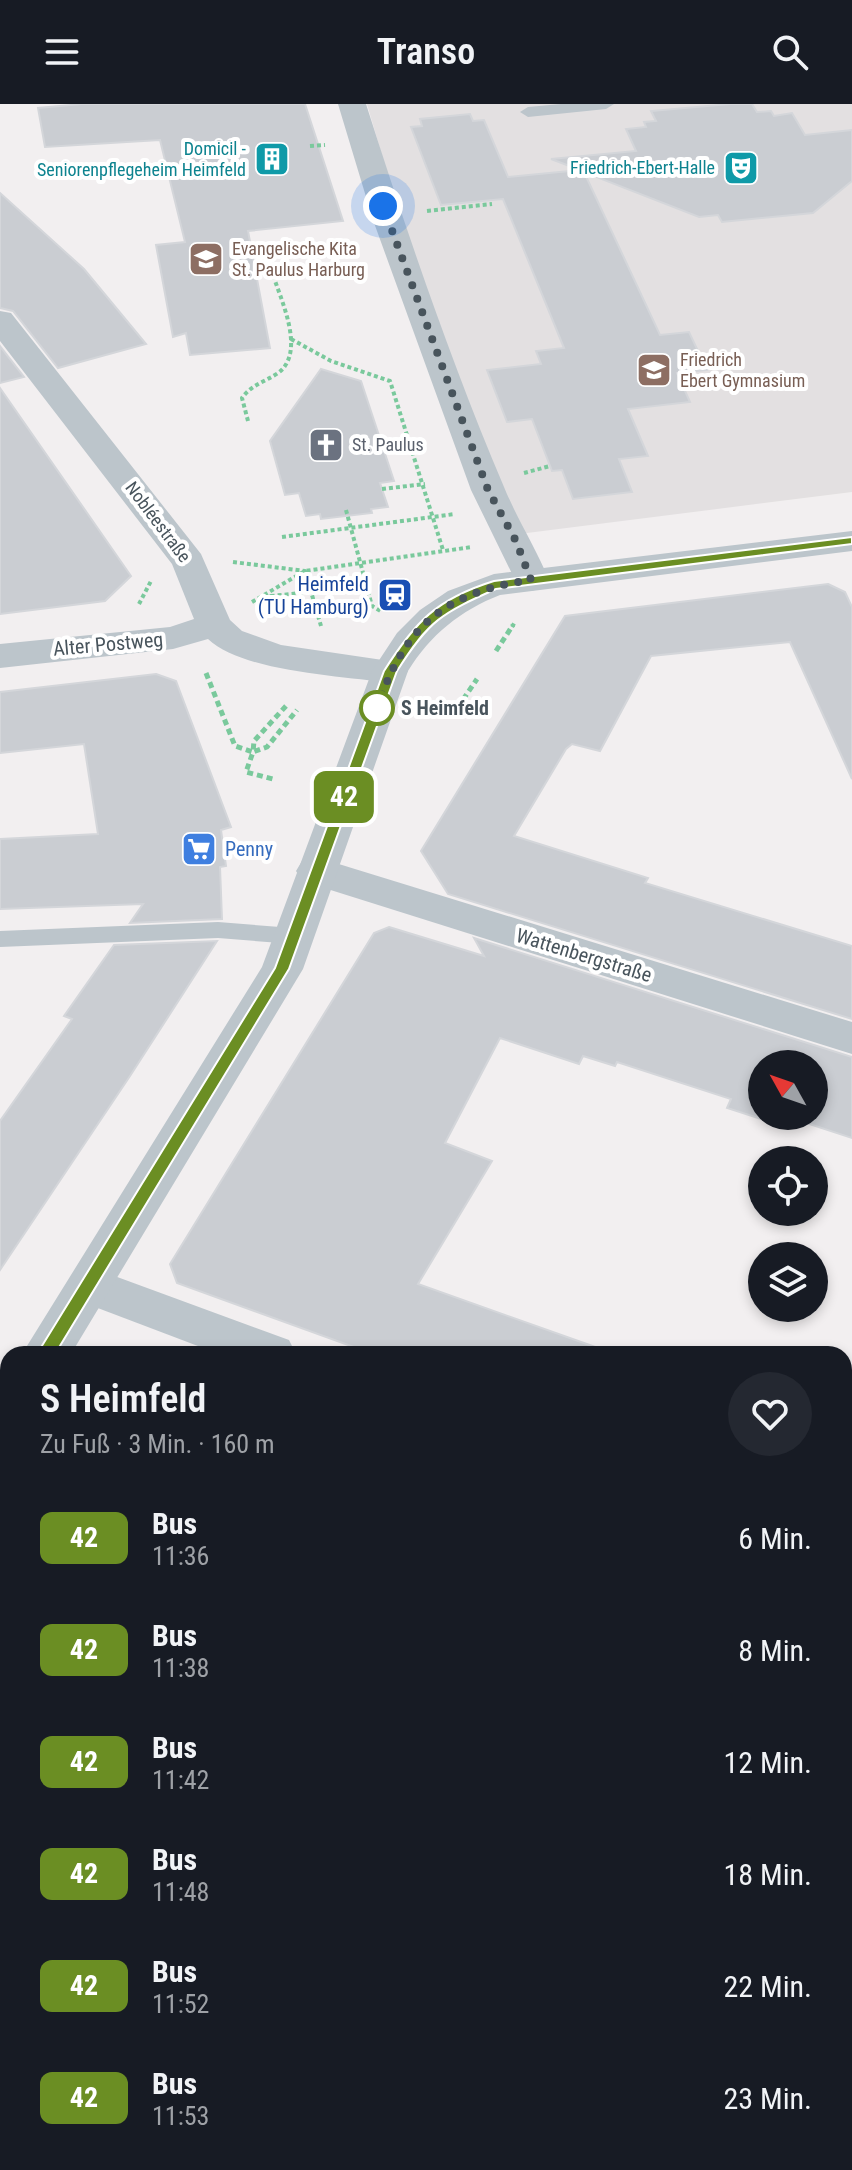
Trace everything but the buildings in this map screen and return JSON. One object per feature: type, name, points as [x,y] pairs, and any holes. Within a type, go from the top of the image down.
[{"type":"street","points":[[352,104],[388,220],[496,508],[516,541],[531,580]]},
{"type":"street","name":"Nobléestraße","points":[[0,320],[189,562],[214,625]]},
{"type":"street","points":[[51,1346],[282,969],[390,671],[415,631],[447,606],[477,591],[531,580],[852,541]]},
{"type":"street","points":[[214,625],[229,639],[253,650],[322,664],[390,671]]},
{"type":"street","name":"Alter Postweg","points":[[0,656],[173,638],[214,625]]},
{"type":"street","name":"Wattenbergstraße","points":[[316,871],[852,1038]]},
{"type":"street","points":[[90,1286],[251,1346]]},
{"type":"lane","points":[[528,112],[606,104]]},
{"type":"lane","points":[[0,939],[218,930],[293,936]]},
{"type":"path","points":[[423,211],[492,204]]},
{"type":"path","points":[[248,421],[242,398],[253,384],[288,367],[292,358],[291,339],[272,272]]},
{"type":"path","points":[[291,339],[331,361],[390,381],[425,484],[443,550]]},
{"type":"path","points":[[540,471],[538,467],[550,466]]},
{"type":"path","points":[[382,489],[425,484]]},
{"type":"path","points":[[282,537],[496,508]]},
{"type":"path","points":[[346,510],[372,606],[415,631]]},
{"type":"path","points":[[253,565],[305,571],[516,541]]},
{"type":"path","points":[[214,625],[305,571]]},
{"type":"path","points":[[305,571],[323,631]]},
{"type":"path","points":[[274,610],[271,596],[312,592]]},
{"type":"path","points":[[496,651],[519,616]]},
{"type":"path","points":[[452,716],[477,679]]},
{"type":"path","points":[[286,706],[254,741],[253,752],[267,747],[297,710]]},
{"type":"shaded area","name":"Friedrich Ebert Gymnasium","points":[[367,104],[852,104],[852,492],[519,534],[409,248]]},
{"type":"bus line","name":"42","points":[[51,1346],[282,969],[390,671],[415,631],[430,617],[462,597],[494,585],[852,541]]},
{"type":"place","name":"Domicil - Seniorenpflegeheim Heimfeld","points":[[272,159]]},
{"type":"place","name":"Friedrich-Ebert-Halle","points":[[741,168]]},
{"type":"place","name":"Evangelische Kita St. Paulus Harburg","points":[[206,259]]},
{"type":"place","name":"Friedrich Ebert Gymnasium","points":[[654,370]]},
{"type":"place","name":"St. Paulus","points":[[326,445]]},
{"type":"place","name":"Heimfeld (TU Hamburg)","points":[[395,595]]},
{"type":"place","name":"S Heimfeld","points":[[377,708]]},
{"type":"place","name":"Penny","points":[[199,849]]},
{"type":"route","points":[[377,708],[390,671],[403,648],[430,617],[477,591],[494,585],[531,580],[516,541],[488,490],[383,206]]}]
